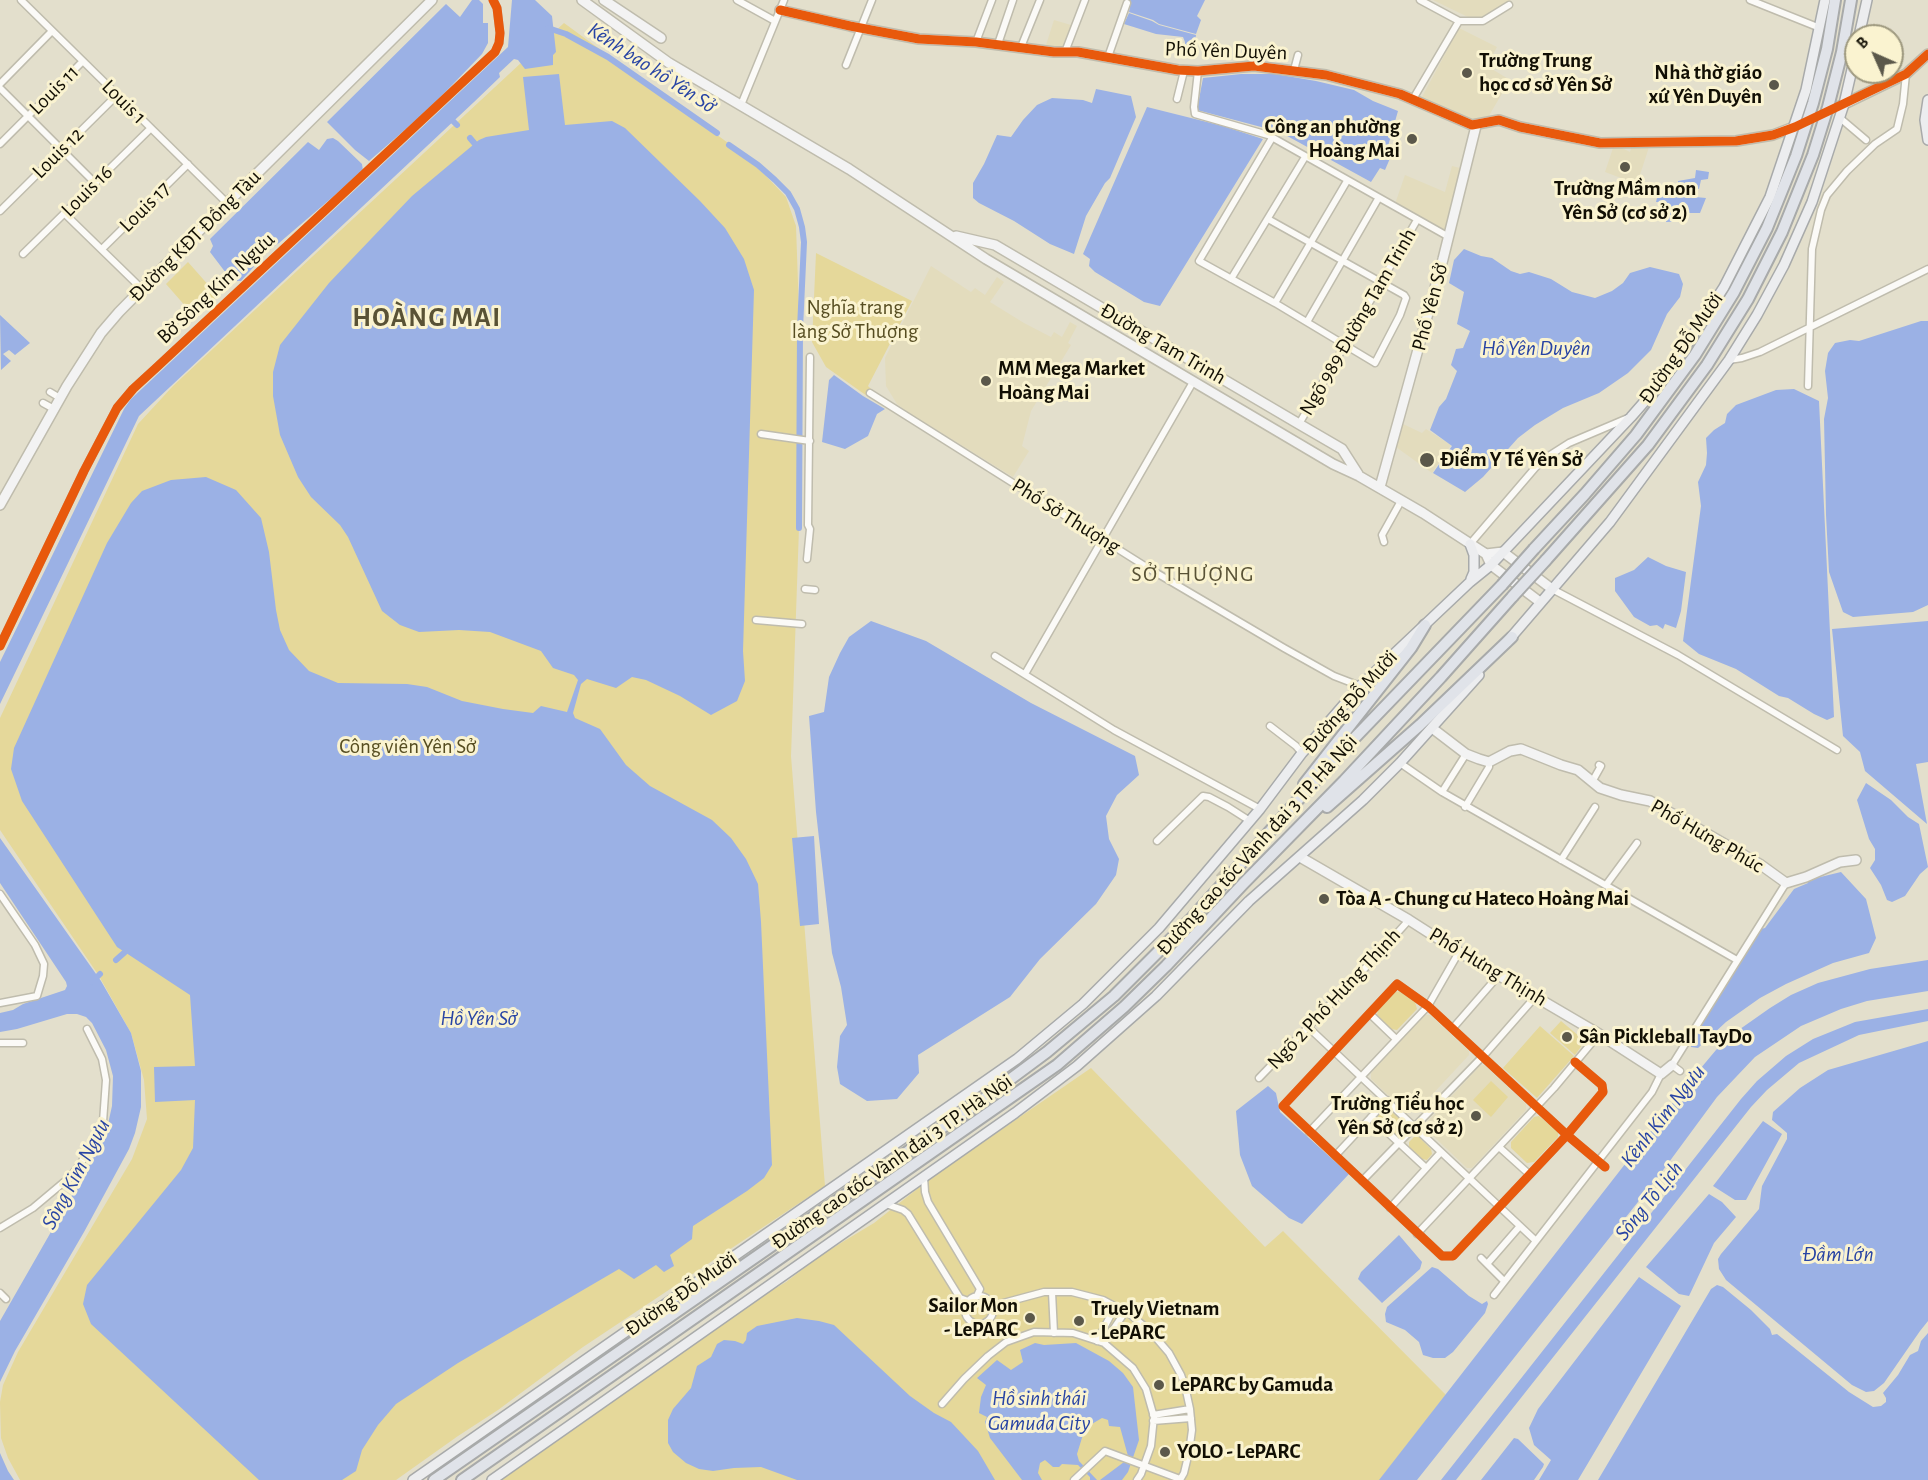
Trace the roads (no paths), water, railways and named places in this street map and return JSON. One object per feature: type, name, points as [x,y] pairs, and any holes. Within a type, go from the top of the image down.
[{"type":"highway","name":"Đường cao tốc Vành đai 3 TP. Hà Nội","points":[[434,1480],[913,1149],[1047,1052],[1114,996],[1155,956],[1342,751],[1502,585],[1636,435],[1695,355],[1734,292],[1767,228],[1796,156],[1814,103],[1827,49],[1835,0]]},
{"type":"highway","name":"Đường cao tốc Vành đai 3 TP. Hà Nội","points":[[462,1480],[1057,1065],[1133,999],[1353,772],[1648,445],[1707,365],[1753,290],[1782,232],[1813,155],[1842,52],[1851,0]]},
{"type":"highway","points":[[1271,830],[1338,740],[1412,648],[1425,625]]},
{"type":"highway","points":[[1274,852],[1368,772],[1512,637]]},
{"type":"main road","name":"Đường KĐT Đồng Tàu","points":[[0,506],[90,347],[119,312],[432,0]]},
{"type":"main road","name":"Đường Tam Trinh","points":[[582,0],[669,63],[849,169],[986,260],[1333,464],[1380,488],[1486,554]]},
{"type":"main road","points":[[604,0],[662,38]]},
{"type":"main road","name":"Đường Đỗ Mười","points":[[413,1480],[1017,1059],[1083,1004],[1159,928],[1215,869],[1260,809],[1299,750],[1360,686],[1491,565],[1666,378],[1724,287],[1770,197],[1806,90],[1825,0]]},
{"type":"main road","points":[[1861,24],[1866,0]]},
{"type":"main road","name":"Phố Yên Duyên","points":[[782,5],[861,29],[918,39],[998,44],[1108,57],[1184,71],[1247,66],[1335,76],[1400,94],[1476,126]]},
{"type":"main road","points":[[641,43],[650,30]]},
{"type":"main road","points":[[1841,105],[1906,74],[1928,54]]},
{"type":"main road","name":"Đường Đỗ Mười","points":[[492,1480],[1015,1113],[1107,1041],[1156,996],[1250,901],[1363,800],[1400,763],[1610,522],[1729,360],[1784,266],[1816,189],[1840,118],[1847,84]]},
{"type":"main road","points":[[1928,100],[1925,120],[1928,140]]},
{"type":"main road","points":[[1476,126],[1499,120],[1520,127],[1600,143],[1736,141],[1773,135],[1804,123]]},
{"type":"main road","name":"Phố Yên Sở","points":[[1380,488],[1449,237],[1476,126]]},
{"type":"main road","name":"Đường Tam Trinh","points":[[951,235],[995,245],[1342,449],[1359,476]]},
{"type":"main road","points":[[1291,438],[1299,424]]},
{"type":"main road","points":[[1470,544],[1474,555],[1474,572],[1470,582]]},
{"type":"main road","points":[[1540,602],[1491,565],[1486,554],[1503,552],[1552,589]]},
{"type":"main road","points":[[1432,728],[1466,754],[1489,762]]},
{"type":"main road","name":"Phố Hưng Phúc","points":[[1489,762],[1509,751],[1521,749],[1578,770],[1600,788],[1650,801],[1671,812],[1761,865],[1786,883],[1840,862],[1856,860]]},
{"type":"main road","name":"Phố Hưng Thịnh","points":[[1300,857],[1536,996],[1661,1074]]},
{"type":"main road","points":[[1241,893],[1250,901]]},
{"type":"main road","points":[[1661,1074],[1676,1068]]},
{"type":"street","name":"Louis 1","points":[[21,0],[227,203]]},
{"type":"street","name":"Bờ Sông Kim Ngưu","points":[[0,646],[84,471],[117,408],[133,389],[495,52],[500,33],[497,8],[493,0]]},
{"type":"street","points":[[737,0],[775,21]]},
{"type":"street","points":[[846,65],[872,0]]},
{"type":"street","points":[[976,42],[992,0]]},
{"type":"street","points":[[998,44],[1013,0]]},
{"type":"street","points":[[1021,47],[1040,0]]},
{"type":"street","points":[[1065,52],[1085,0]]},
{"type":"street","points":[[1420,0],[1459,21],[1483,21],[1509,5]]},
{"type":"street","points":[[1750,0],[1820,28]]},
{"type":"street","points":[[1108,57],[1127,3]]},
{"type":"street","points":[[741,105],[782,5]]},
{"type":"street","points":[[1413,99],[1459,21]]},
{"type":"street","points":[[52,31],[0,86],[95,183]]},
{"type":"street","points":[[1294,70],[1298,55]]},
{"type":"street","name":"Louis 11","points":[[0,144],[83,61]]},
{"type":"street","points":[[1177,99],[1184,71]]},
{"type":"street","points":[[1198,71],[1195,114],[1268,135],[1449,237]]},
{"type":"street","points":[[1808,386],[1812,249],[1816,228],[1827,195],[1862,155],[1898,129],[1906,74]]},
{"type":"street","name":"Louis 12","points":[[0,211],[117,94]]},
{"type":"street","points":[[1840,118],[1866,140]]},
{"type":"street","name":"Louis 16","points":[[23,254],[151,128]]},
{"type":"street","points":[[1268,219],[1404,295],[1406,298],[1400,315],[1376,363],[1200,262],[1199,258],[1272,138]]},
{"type":"street","points":[[1231,279],[1305,157]]},
{"type":"street","name":"Louis 17","points":[[102,249],[188,164]]},
{"type":"street","points":[[1275,303],[1347,181]]},
{"type":"street","points":[[1816,189],[1827,195]]},
{"type":"street","points":[[1307,322],[1378,198]]},
{"type":"street","points":[[64,213],[142,289]]},
{"type":"street","name":"Ngõ 989 Đường Tam Trinh","points":[[1299,424],[1417,220]]},
{"type":"street","points":[[1729,360],[1751,356],[1928,269]]},
{"type":"street","points":[[807,560],[810,529],[808,525],[807,441],[810,357]]},
{"type":"street","points":[[1025,674],[1193,382]]},
{"type":"street","points":[[50,392],[60,398]]},
{"type":"street","name":"Phố Sở Thượng","points":[[870,393],[1102,540],[1284,648],[1334,676],[1360,686]]},
{"type":"street","points":[[43,403],[54,409]]},
{"type":"street","points":[[1470,544],[1535,468],[1547,458],[1569,444],[1631,417]]},
{"type":"street","points":[[761,434],[807,441]]},
{"type":"street","points":[[1384,542],[1382,535],[1401,501]]},
{"type":"street","points":[[805,589],[816,590]]},
{"type":"street","points":[[1552,589],[1678,655],[1836,750]]},
{"type":"street","points":[[756,620],[802,624]]},
{"type":"street","points":[[995,656],[1114,730],[1260,809]]},
{"type":"street","points":[[1270,726],[1299,750]]},
{"type":"street","points":[[1442,792],[1466,754]]},
{"type":"street","points":[[1465,807],[1490,767],[1489,762]]},
{"type":"street","points":[[1400,763],[1465,807],[1737,960]]},
{"type":"street","points":[[1592,782],[1601,766],[1599,765]]},
{"type":"street","points":[[1157,841],[1203,796],[1209,797],[1250,821]]},
{"type":"street","points":[[1561,860],[1595,807]]},
{"type":"street","points":[[1606,885],[1637,843]]},
{"type":"street","points":[[1676,1068],[1737,960],[1786,883]]},
{"type":"street","points":[[0,894],[43,960],[43,976],[37,996],[0,1003]]},
{"type":"street","name":"Ngõ 2 Phố Hưng Thịnh","points":[[1259,1078],[1364,970],[1408,920]]},
{"type":"street","points":[[1309,1132],[1428,1006],[1459,952]]},
{"type":"street","points":[[1453,1028],[1499,975]]},
{"type":"street","points":[[1575,1062],[1604,1089],[1567,1135],[1453,1256],[1442,1256],[1417,1234],[1283,1106],[1397,984],[1428,1006],[1567,1135],[1605,1167]]},
{"type":"street","points":[[1362,1181],[1483,1056],[1536,996]]},
{"type":"street","points":[[1370,1014],[1396,1040]]},
{"type":"street","points":[[1308,1027],[1536,1241]]},
{"type":"street","points":[[0,1228],[33,1208],[70,1177],[81,1163],[104,1122],[106,1102],[104,1069],[102,1059],[87,1029]]},
{"type":"street","points":[[1417,1234],[1537,1107],[1599,1034]]},
{"type":"street","points":[[0,1043],[23,1042]]},
{"type":"street","points":[[1494,1295],[1652,1092],[1661,1074]]},
{"type":"street","points":[[1335,1156],[1387,1100]]},
{"type":"street","points":[[1371,1117],[1426,1168]]},
{"type":"street","points":[[1499,1147],[1529,1174]]},
{"type":"street","points":[[1390,1208],[1441,1152]]},
{"type":"street","points":[[924,1177],[928,1202],[980,1289],[977,1296],[968,1301],[964,1310],[967,1319],[976,1324],[985,1323],[992,1316],[992,1306],[986,1298],[977,1296]]},
{"type":"street","points":[[886,1204],[903,1209],[908,1214],[960,1298],[968,1301]]},
{"type":"street","points":[[1487,1264],[1520,1226]]},
{"type":"street","points":[[1481,1258],[1504,1281]]},
{"type":"street","points":[[992,1306],[1019,1297],[1053,1292],[1072,1292],[1103,1300],[1125,1312],[1151,1332],[1169,1353],[1185,1386],[1192,1430],[1184,1473],[1180,1480],[1105,1451],[1074,1480]]},
{"type":"street","points":[[1053,1292],[1056,1333]]},
{"type":"street","points":[[0,1293],[6,1299]]},
{"type":"street","points":[[1100,1342],[1115,1307]]},
{"type":"street","points":[[1100,1342],[1125,1312]]},
{"type":"street","points":[[942,1404],[964,1379],[1006,1342],[1034,1332],[1073,1333],[1100,1342],[1133,1368],[1146,1389],[1153,1418],[1150,1446],[1137,1480]]},
{"type":"street","points":[[1153,1418],[1190,1409]]},
{"type":"street","points":[[1153,1418],[1191,1418]]},
{"type":"water","points":[[472,0],[479,0],[483,4],[483,23],[488,23],[488,43],[482,54],[429,109],[369,161],[327,122],[446,4],[460,17]]},
{"type":"water","points":[[512,0],[535,0],[552,16],[556,52],[553,55],[553,65],[525,69],[518,60],[514,59],[499,73],[500,77],[474,102],[139,416],[0,704],[0,662],[124,409],[131,399],[508,47]]},
{"type":"water","points":[[1126,0],[1205,0],[1197,16],[1201,20],[1196,34],[1159,24],[1129,12],[1130,6]]},
{"type":"water","points":[[1129,13],[1159,25],[1196,35],[1194,48],[1185,47],[1183,37],[1156,34],[1124,24]]},
{"type":"water","name":"Hồ Yên Sở","points":[[559,74],[565,125],[612,121],[625,128],[725,228],[744,259],[754,290],[743,651],[745,681],[737,701],[711,715],[680,696],[646,680],[632,677],[616,688],[587,679],[581,684],[573,713],[575,718],[600,729],[626,765],[650,786],[712,820],[731,838],[746,859],[758,884],[772,1165],[764,1178],[693,1226],[692,1239],[670,1255],[674,1266],[664,1272],[656,1265],[634,1279],[619,1269],[458,1363],[396,1404],[378,1425],[362,1450],[356,1471],[342,1480],[259,1480],[91,1324],[83,1304],[87,1285],[181,1170],[193,1148],[195,1100],[155,1102],[154,1067],[195,1066],[190,995],[117,947],[22,801],[11,769],[14,748],[107,543],[131,503],[142,491],[171,480],[206,477],[236,490],[261,518],[269,552],[280,630],[289,650],[309,671],[338,683],[407,684],[427,687],[462,701],[503,709],[533,713],[541,706],[567,712],[578,680],[574,675],[553,668],[541,651],[490,632],[459,630],[419,632],[400,625],[382,611],[348,537],[340,525],[311,497],[298,477],[280,435],[273,396],[273,372],[280,345],[329,283],[412,196],[479,140],[529,130],[523,77]]},
{"type":"water","points":[[1241,74],[1275,74],[1316,81],[1354,90],[1398,111],[1388,146],[1394,149],[1385,170],[1380,168],[1371,182],[1280,132],[1197,110],[1203,78]]},
{"type":"water","points":[[1096,89],[1131,96],[1136,117],[1110,178],[1086,216],[1074,254],[1050,244],[1014,221],[979,203],[973,198],[973,183],[997,135],[1011,137],[1037,105],[1052,98],[1083,100],[1092,103]]},
{"type":"water","points":[[1147,107],[1223,126],[1263,139],[1160,306],[1144,302],[1095,272],[1089,266],[1090,259],[1083,254]]},
{"type":"water","points":[[333,138],[362,164],[363,171],[262,255],[241,281],[232,281],[210,252],[213,246],[210,239],[308,142],[319,150],[327,139]]},
{"type":"water","points":[[1696,170],[1709,172],[1708,179],[1701,180],[1699,189],[1695,189],[1695,197],[1706,198],[1700,213],[1689,213],[1688,221],[1666,222],[1666,215],[1658,214],[1664,205],[1663,202],[1656,202],[1659,190],[1678,188],[1678,181],[1695,178]]},
{"type":"water","name":"Hồ Yên Duyên","points":[[1464,249],[1492,258],[1511,271],[1520,274],[1529,272],[1551,279],[1572,292],[1595,298],[1612,291],[1623,283],[1630,273],[1650,267],[1679,274],[1683,284],[1680,297],[1667,314],[1651,350],[1628,373],[1599,393],[1563,408],[1535,425],[1518,438],[1483,477],[1465,492],[1433,473],[1452,446],[1430,430],[1457,371],[1451,365],[1456,349],[1463,348],[1470,331],[1457,324],[1464,292],[1449,283],[1454,260]]},
{"type":"water","points":[[0,315],[30,343],[15,355],[9,350],[3,354],[11,361],[1,370]]},
{"type":"water","points":[[1921,321],[1928,321],[1928,605],[1913,612],[1853,617],[1843,612],[1829,572],[1824,419],[1828,398],[1825,371],[1828,353],[1835,343],[1859,341]]},
{"type":"water","points":[[834,375],[885,409],[877,414],[868,436],[845,449],[822,442],[829,380]]},
{"type":"water","points":[[1794,389],[1819,401],[1834,717],[1827,720],[1788,698],[1779,696],[1736,669],[1699,654],[1683,641],[1701,506],[1698,482],[1706,465],[1706,438],[1725,423],[1727,414],[1736,405],[1776,390]]},
{"type":"water","points":[[1648,557],[1686,572],[1681,611],[1676,628],[1665,624],[1663,629],[1657,625],[1650,626],[1634,617],[1615,591],[1615,578],[1634,570]]},
{"type":"water","points":[[871,621],[926,641],[1031,703],[1135,756],[1139,775],[1117,795],[1106,816],[1109,839],[1119,859],[1116,875],[1096,904],[1040,959],[1010,997],[918,1055],[919,1073],[897,1099],[867,1101],[840,1084],[837,1067],[840,1036],[847,1025],[841,987],[832,953],[816,812],[809,716],[824,712],[829,677],[840,653],[849,637]]},
{"type":"water","points":[[1928,621],[1928,762],[1916,764],[1927,824],[1865,771],[1860,752],[1843,736],[1832,629]]},
{"type":"water","points":[[1866,783],[1891,800],[1908,817],[1919,824],[1928,867],[1920,874],[1905,896],[1892,902],[1887,900],[1870,868],[1875,860],[1875,849],[1869,839],[1857,800]]},
{"type":"water","points":[[814,836],[819,924],[800,926],[792,838]]},
{"type":"water","points":[[0,838],[101,981],[131,1033],[141,1071],[141,1107],[129,1149],[15,1351],[0,1382],[0,1321],[106,1133],[112,1106],[113,1076],[106,1050],[92,1023],[86,1017],[67,1014],[0,1032],[0,1013],[65,990],[67,986],[0,883]]},
{"type":"water","points":[[1841,872],[1866,899],[1876,938],[1869,953],[1833,963],[1786,984],[1760,998],[1726,1022],[1698,1048],[1691,1047],[1691,1042],[1761,929],[1765,928],[1794,889],[1808,883],[1808,880]]},
{"type":"water","name":"Kênh Kim Ngưu","points":[[1928,960],[1928,991],[1867,1001],[1841,1009],[1801,1026],[1755,1057],[1717,1097],[1661,1173],[1417,1480],[1379,1480],[1716,1050],[1733,1034],[1770,1008],[1791,995],[1818,983],[1870,969]]},
{"type":"water","points":[[1928,1009],[1928,1021],[1859,1035],[1799,1063],[1767,1090],[1751,1107],[1456,1480],[1441,1480],[1757,1081],[1786,1056],[1813,1039],[1855,1022]]},
{"type":"water","name":"Đầm Lớn","points":[[1928,1041],[1928,1321],[1884,1383],[1874,1391],[1866,1392],[1852,1385],[1726,1280],[1719,1269],[1718,1259],[1759,1209],[1762,1186],[1787,1139],[1787,1133],[1772,1120],[1773,1112],[1800,1088],[1828,1070]]},
{"type":"water","points":[[1268,1086],[1276,1093],[1280,1112],[1349,1174],[1302,1224],[1289,1218],[1252,1186],[1240,1155],[1236,1111]]},
{"type":"water","points":[[1763,1121],[1782,1134],[1746,1200],[1735,1200],[1713,1186]]},
{"type":"water","points":[[1709,1194],[1722,1202],[1736,1217],[1714,1243],[1689,1296],[1679,1294],[1646,1267]]},
{"type":"water","points":[[1399,1235],[1422,1262],[1420,1269],[1382,1303],[1358,1279],[1361,1272]]},
{"type":"water","points":[[1432,1267],[1438,1269],[1469,1296],[1482,1304],[1487,1301],[1488,1304],[1485,1313],[1453,1352],[1445,1358],[1423,1355],[1419,1342],[1405,1330],[1386,1322],[1387,1307]]},
{"type":"water","points":[[1639,1277],[1681,1306],[1578,1480],[1539,1480],[1551,1460],[1534,1445],[1529,1428],[1538,1409]]},
{"type":"water","points":[[1717,1285],[1723,1287],[1751,1310],[1770,1329],[1772,1335],[1777,1334],[1849,1392],[1873,1407],[1881,1406],[1886,1402],[1883,1393],[1898,1375],[1910,1355],[1918,1351],[1921,1341],[1928,1333],[1928,1480],[1598,1480],[1711,1289]]},
{"type":"water","points":[[797,1318],[834,1325],[910,1396],[951,1422],[978,1451],[995,1480],[797,1480],[761,1467],[713,1471],[699,1469],[686,1463],[673,1452],[668,1443],[668,1420],[673,1409],[691,1388],[697,1366],[711,1357],[717,1344],[724,1340],[743,1344],[747,1333],[757,1326]]},
{"type":"water","name":"Hồ sinh thái Gamuda City","points":[[1035,1343],[1044,1345],[1076,1343],[1109,1361],[1123,1373],[1133,1387],[1139,1440],[1128,1472],[1122,1480],[1100,1480],[1124,1462],[1128,1456],[1120,1427],[1109,1426],[1108,1420],[1102,1418],[1085,1428],[1077,1454],[1079,1461],[1097,1480],[1090,1480],[1090,1477],[1078,1465],[1062,1464],[1059,1467],[1053,1467],[1045,1460],[1040,1463],[1038,1473],[1042,1480],[1022,1480],[990,1438],[985,1422],[987,1417],[979,1413],[981,1397],[986,1385],[977,1378],[997,1360],[1011,1370],[1023,1362],[1020,1350]]},
{"type":"water","points":[[1514,1438],[1518,1439],[1544,1464],[1534,1480],[1481,1480]]},
{"type":"water","points":[[0,1453],[8,1471],[14,1480],[0,1480]]},
{"type":"waterway","name":"Kênh bao hồ Yên Sở","points":[[548,28],[566,34],[608,57],[717,133]]},
{"type":"waterway","points":[[449,117],[457,125]]},
{"type":"waterway","points":[[470,138],[475,144]]},
{"type":"waterway","name":"Kênh bao hồ Yên Sở","points":[[729,145],[758,165],[788,193],[797,209],[802,227],[804,242],[800,329],[799,528]]},
{"type":"waterway","points":[[116,960],[125,952]]},
{"type":"waterway","points":[[92,982],[100,974]]},
{"type":"tunnel","points":[[1804,123],[1839,106]]},
{"type":"tunnel","points":[[1219,872],[1241,893]]},
{"type":"place","name":"Trường Trung học cơ sở Yên Sở","points":[[1467,73]]},
{"type":"place","name":"Nhà thờ giáo xứ Yên Duyên","points":[[1774,85]]},
{"type":"place","name":"Công an phường Hoàng Mai","points":[[1412,139]]},
{"type":"place","name":"Trường Mầm non Yên Sở (cơ sở 2)","points":[[1625,167]]},
{"type":"place","name":"MM Mega Market Hoàng Mai","points":[[986,381]]},
{"type":"place","name":"Điểm Y Tế Yên Sở","points":[[1427,460]]},
{"type":"place","name":"Tòa A - Chung cư Hateco Hoàng Mai","points":[[1324,899]]},
{"type":"place","name":"Sân Pickleball TayDo","points":[[1567,1037]]},
{"type":"place","name":"Trường Tiểu học Yên Sở (cơ sở 2)","points":[[1476,1116]]},
{"type":"place","name":"Sailor Mon - LePARC","points":[[1030,1318]]},
{"type":"place","name":"Truely Vietnam - LePARC","points":[[1079,1321]]},
{"type":"place","name":"LePARC by Gamuda","points":[[1159,1385]]},
{"type":"place","name":"YOLO - LePARC","points":[[1165,1452]]},
{"type":"district","name":"HOÀNG MAI","points":[[427,318]]},
{"type":"district","name":"SỞ THƯỢNG","points":[[1193,574]]},
{"type":"park label","name":"Nghĩa trang làng Sở Thượng","points":[[855,320]]},
{"type":"park label","name":"Công viên Yên Sở","points":[[408,747]]},
{"type":"water label","name":"Sông Kim Ngưu","points":[[76,1174]]},
{"type":"water label","name":"Sông Tô Lịch","points":[[1649,1201]]}]
